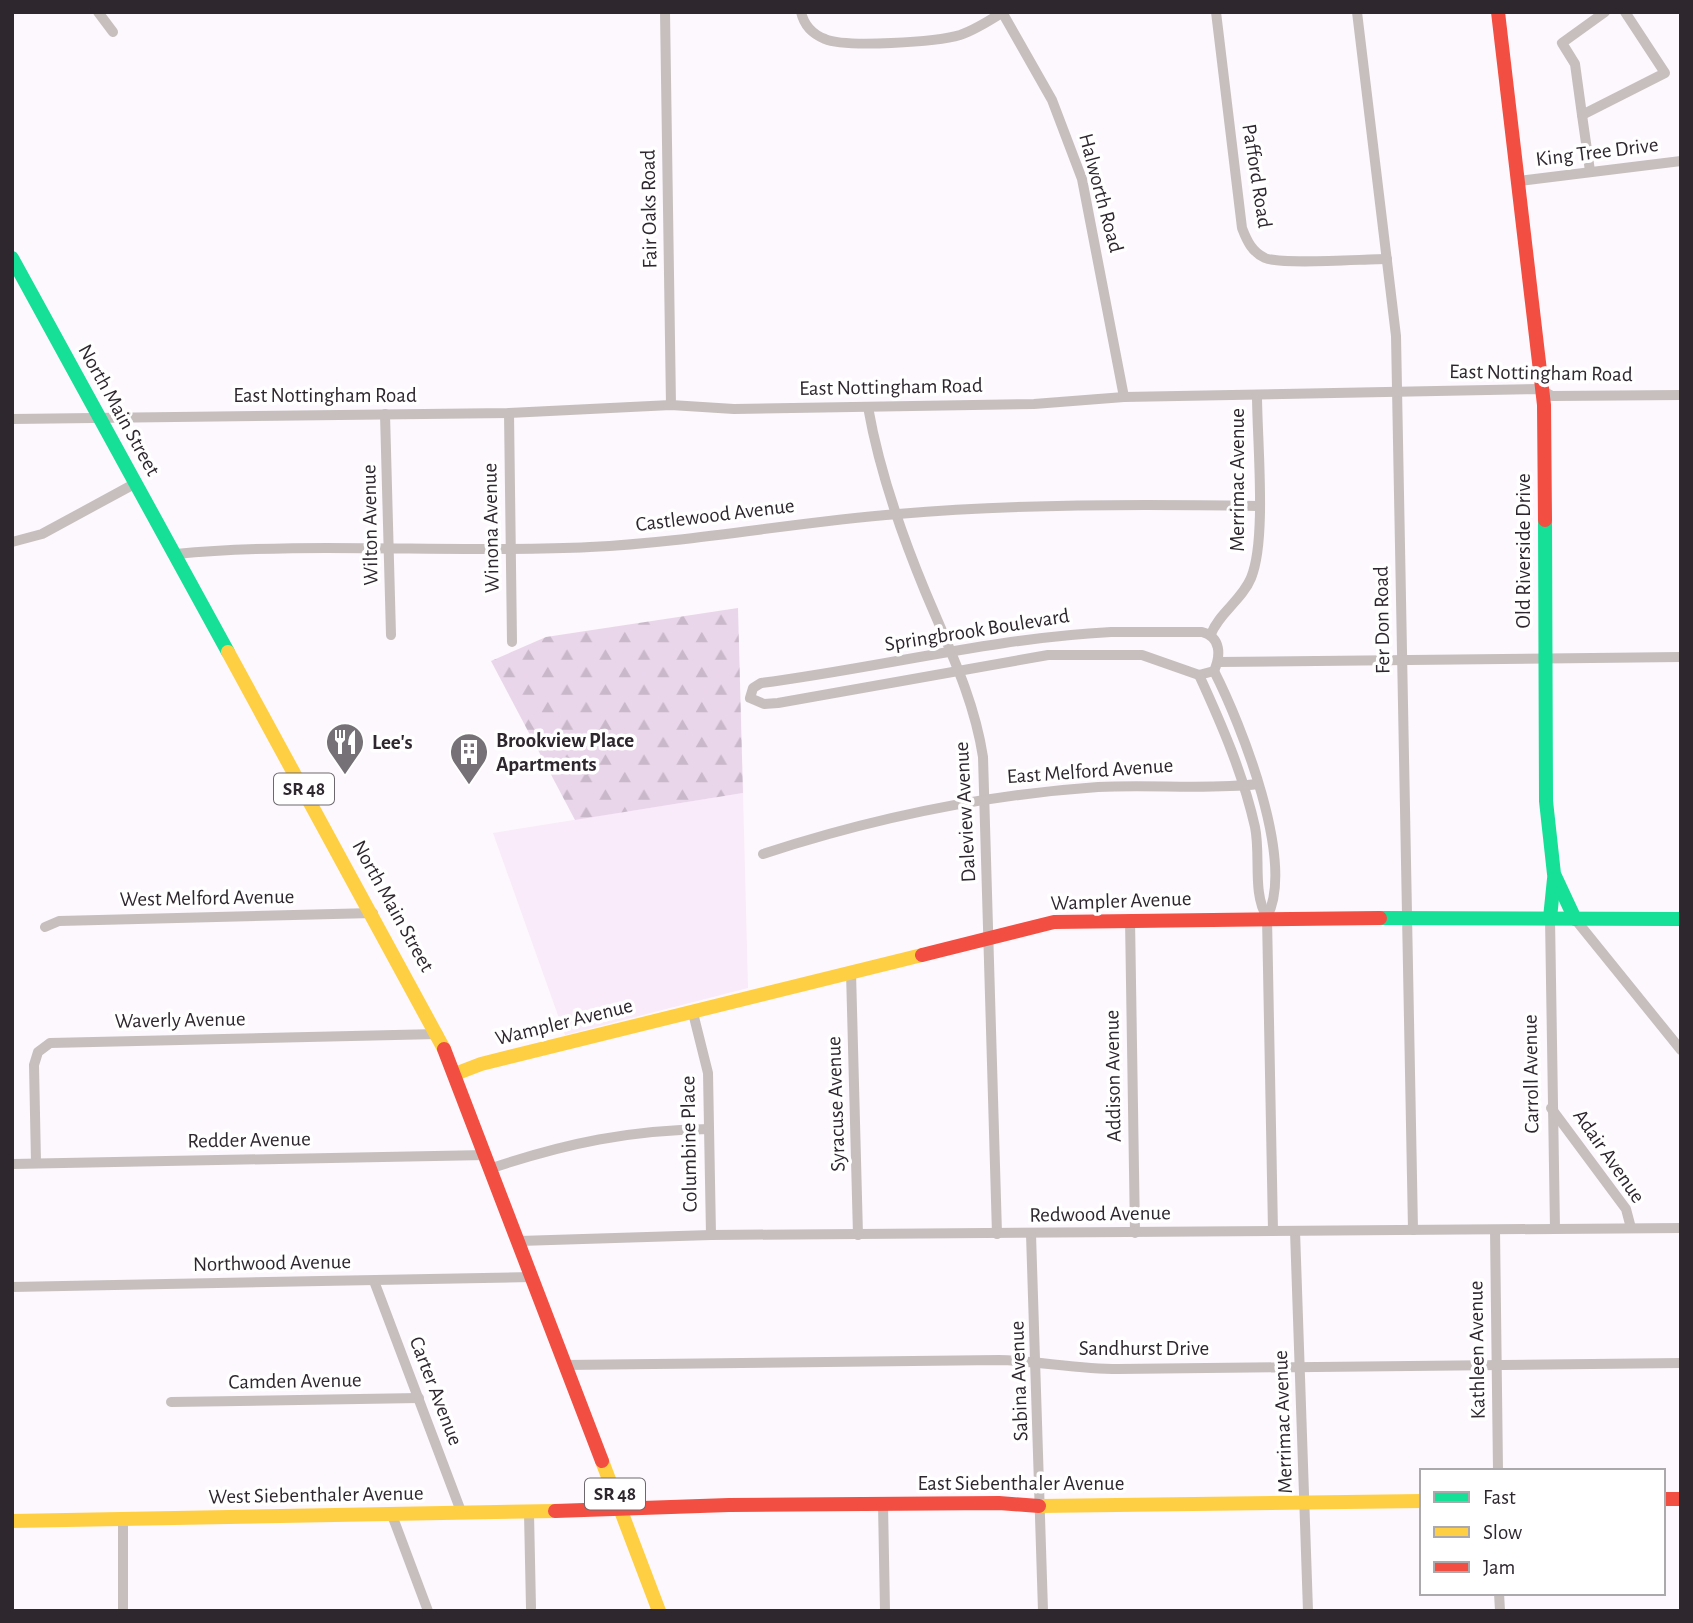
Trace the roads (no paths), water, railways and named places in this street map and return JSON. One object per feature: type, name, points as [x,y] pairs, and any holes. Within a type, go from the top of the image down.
[{"type":"main road","name":"Old Riverside Drive","points":[[1498,12],[1544,405],[1546,801],[1554,874],[1575,919]]},
{"type":"main road","name":"North Main Street","points":[[12,259],[438,1034],[659,1611]]},
{"type":"main road","points":[[1550,918],[1554,874]]},
{"type":"main road","name":"Wampler Avenue","points":[[455,1074],[481,1064],[1058,922],[1267,917],[1681,919]]},
{"type":"main road","name":"East Siebenthaler Avenue","points":[[620,1509],[883,1504],[1042,1506],[1420,1501]]},
{"type":"main road","name":"West Siebenthaler Avenue","points":[[12,1521],[529,1513],[620,1509]]},
{"type":"street","points":[[98,12],[113,32]]},
{"type":"street","name":"Fair Oaks Road","points":[[665,12],[671,405]]},
{"type":"street","points":[[801,12],[813,32],[839,43],[943,39],[969,32],[1002,12]]},
{"type":"street","name":"Halworth Road","points":[[1002,12],[1052,100],[1082,179],[1124,397]]},
{"type":"street","name":"Pafford Road","points":[[1216,12],[1242,228],[1249,244],[1257,253],[1275,260],[1387,259]]},
{"type":"street","name":"Fer Don Road","points":[[1357,12],[1396,325],[1413,1230]]},
{"type":"street","points":[[1590,171],[1575,64],[1562,43],[1605,12]]},
{"type":"street","points":[[1582,115],[1665,73],[1625,12]]},
{"type":"street","name":"King Tree Drive","points":[[1519,181],[1681,161]]},
{"type":"street","name":"East Nottingham Road","points":[[12,419],[509,414],[671,405],[734,408],[1034,404],[1124,397],[1540,388],[1552,396],[1681,395]]},
{"type":"street","name":"Merrimac Avenue","points":[[1211,634],[1214,625],[1245,590],[1252,576],[1259,547],[1256,395]]},
{"type":"street","name":"Daleview Avenue","points":[[868,407],[897,514],[959,670],[979,731],[987,798],[997,1234]]},
{"type":"street","name":"Wilton Avenue","points":[[385,414],[391,635]]},
{"type":"street","name":"Winona Avenue","points":[[509,414],[512,642]]},
{"type":"street","points":[[12,542],[41,534],[135,483]]},
{"type":"street","name":"Castlewood Avenue","points":[[176,554],[387,548],[510,550],[644,544],[897,514],[1081,504],[1258,506]]},
{"type":"street","name":"Springbrook Boulevard","points":[[1199,675],[1142,655],[1048,655],[778,703],[764,704],[750,698],[753,688],[761,683],[859,669],[951,651],[1075,634],[1211,634]]},
{"type":"street","points":[[1211,634],[1217,642],[1216,667],[1244,739],[1272,845],[1273,905],[1267,917],[1273,1231]]},
{"type":"street","points":[[1267,917],[1261,907],[1258,843],[1244,786],[1222,724],[1199,675],[1216,667],[1681,657]]},
{"type":"street","name":"East Melford Avenue","points":[[763,854],[856,825],[987,798],[1132,785],[1258,784]]},
{"type":"street","name":"West Melford Avenue","points":[[44,928],[58,921],[373,913]]},
{"type":"street","name":"Carroll Avenue","points":[[1550,918],[1555,1229]]},
{"type":"street","name":"Addison Avenue","points":[[1130,919],[1135,1233]]},
{"type":"street","name":"Old Riverside Drive","points":[[1575,919],[1681,1050]]},
{"type":"street","name":"Syracuse Avenue","points":[[851,972],[858,1235]]},
{"type":"street","name":"Columbine Place","points":[[693,1013],[708,1073],[710,1235]]},
{"type":"street","name":"Waverly Avenue","points":[[36,1163],[34,1065],[38,1052],[50,1043],[438,1034]]},
{"type":"street","name":"Adair Avenue","points":[[1551,1108],[1626,1209],[1631,1228]]},
{"type":"street","name":"Redder Avenue","points":[[12,1164],[489,1162],[598,1138],[663,1130],[709,1129]]},
{"type":"street","name":"Redwood Avenue","points":[[519,1241],[710,1235],[1681,1228]]},
{"type":"street","name":"Kathleen Avenue","points":[[1495,1230],[1497,1469]]},
{"type":"street","name":"Merrimac Avenue","points":[[1295,1231],[1308,1611]]},
{"type":"street","name":"Sabina Avenue","points":[[1031,1234],[1042,1506],[1043,1611]]},
{"type":"street","name":"Northwood Avenue","points":[[12,1287],[533,1277]]},
{"type":"street","name":"Carter Avenue","points":[[374,1281],[462,1514]]},
{"type":"street","name":"Sandhurst Drive","points":[[565,1365],[1037,1362],[1077,1369],[1681,1363]]},
{"type":"street","name":"Camden Avenue","points":[[171,1402],[419,1398]]},
{"type":"street","points":[[883,1504],[885,1611]]},
{"type":"street","points":[[529,1513],[531,1608]]},
{"type":"street","points":[[392,1515],[428,1611]]},
{"type":"street","points":[[123,1519],[123,1611]]},
{"type":"place","name":"Lee's","points":[[345,776]]},
{"type":"place","name":"Brookview Place Apartments","points":[[469,786]]}]
